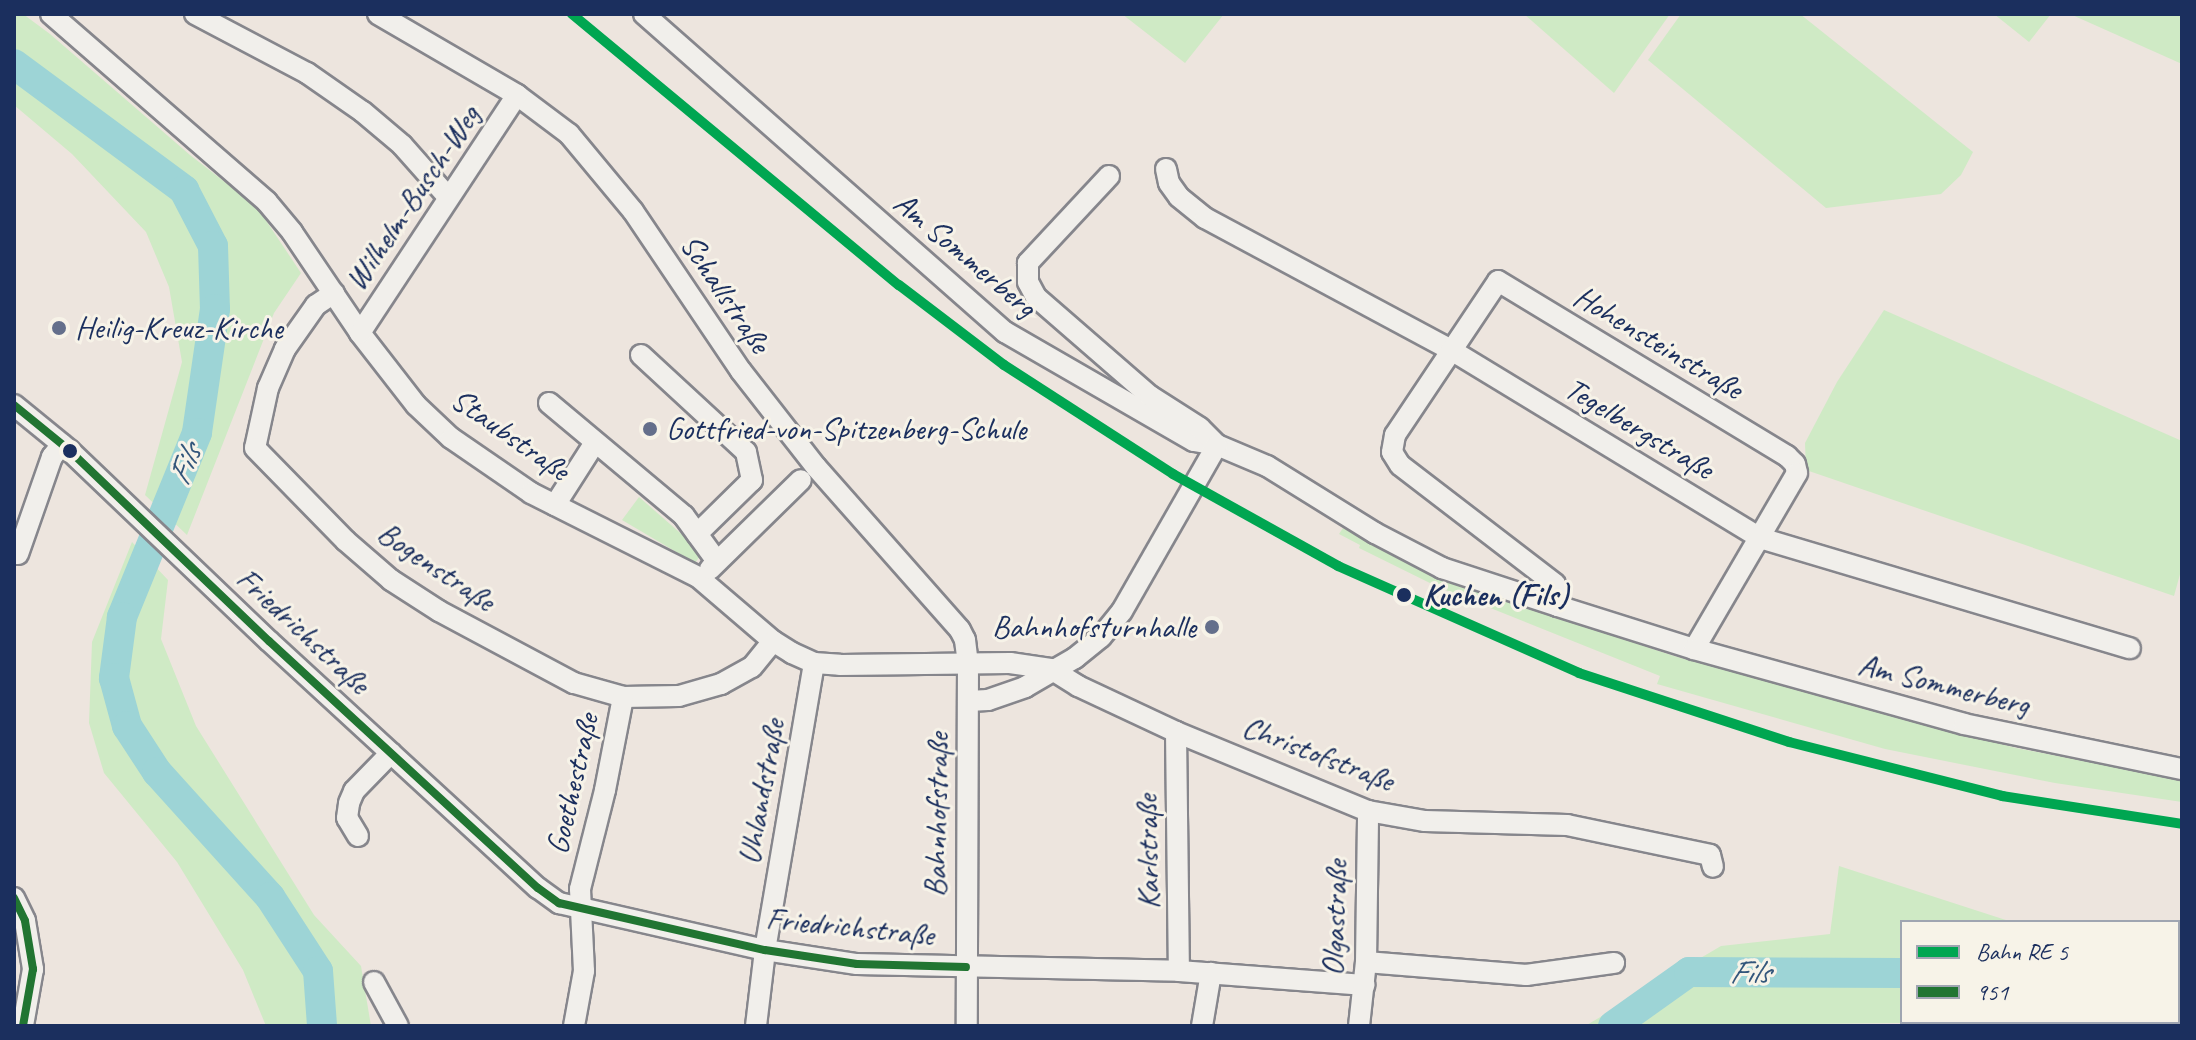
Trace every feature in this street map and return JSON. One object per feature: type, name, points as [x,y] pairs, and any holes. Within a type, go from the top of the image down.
[{"type":"street","name":"Staubstraße","points":[[51,14],[267,202],[360,333],[416,405],[451,438],[493,469],[555,505],[702,579],[773,641],[814,663],[968,663]]},
{"type":"street","points":[[195,14],[307,73],[363,112],[402,145],[448,197]]},
{"type":"street","name":"Schallstraße","points":[[378,14],[517,95],[569,134],[633,211],[741,371],[816,467],[960,630],[965,640],[968,663]]},
{"type":"street","name":"Am Sommerberg","points":[[644,14],[1005,332],[1194,441],[1217,445],[1267,466],[1375,533],[1442,568],[1694,649],[1964,724],[2182,769]]},
{"type":"street","name":"Wilhelm-Busch-Weg","points":[[360,333],[517,95]]},
{"type":"street","name":"Tegelbergstraße","points":[[1166,169],[1169,183],[1179,197],[1205,218],[1451,350],[1760,538],[2130,648]]},
{"type":"street","name":"Am Sommerberg","points":[[1109,176],[1028,263],[1028,282],[1036,297],[1138,386],[1200,428],[1217,445]]},
{"type":"street","name":"Hohensteinstraße","points":[[1451,350],[1498,281],[1787,456],[1797,473],[1760,538]]},
{"type":"street","name":"Bogenstraße","points":[[334,293],[316,305],[285,349],[268,388],[255,448],[346,541],[391,580],[439,611],[574,683],[623,697],[679,696],[721,684],[752,667],[773,641]]},
{"type":"street","points":[[1451,350],[1395,435],[1392,452],[1400,465],[1555,584],[1558,606]]},
{"type":"street","points":[[641,355],[746,452],[752,480],[776,504]]},
{"type":"street","points":[[549,403],[594,444],[684,516],[716,560]]},
{"type":"street","name":"Friedrichstraße","points":[[14,405],[62,444],[391,753],[538,888],[559,903],[765,950],[857,964],[1179,971],[1364,985]]},
{"type":"street","points":[[18,554],[52,457],[62,444]]},
{"type":"street","points":[[555,505],[594,444]]},
{"type":"street","name":"Bahnhofstraße","points":[[968,701],[988,700],[1025,687],[1051,669],[1075,658],[1101,637],[1122,611],[1217,445]]},
{"type":"street","points":[[697,534],[752,480]]},
{"type":"street","points":[[702,579],[716,560],[801,480]]},
{"type":"street","points":[[1694,649],[1760,538]]},
{"type":"street","name":"Uhlandstraße","points":[[756,1026],[765,950],[814,663]]},
{"type":"street","points":[[968,663],[1010,663],[1051,669]]},
{"type":"street","name":"Bahnhofstraße","points":[[967,1026],[968,663]]},
{"type":"street","name":"Christofstraße","points":[[1051,669],[1078,686],[1176,732],[1368,811],[1425,821],[1567,825],[1710,855],[1713,867]]},
{"type":"street","name":"Goethestraße","points":[[574,1026],[584,971],[580,889],[623,697]]},
{"type":"street","name":"Karlstraße","points":[[1176,732],[1179,971]]},
{"type":"street","points":[[358,836],[347,818],[349,803],[354,791],[391,753]]},
{"type":"street","name":"Olgastraße","points":[[1359,1026],[1366,962],[1368,811]]},
{"type":"street","points":[[14,898],[25,921],[33,969],[23,1026]]},
{"type":"street","points":[[1366,962],[1526,975],[1614,963]]},
{"type":"street","points":[[1202,1026],[1211,973]]},
{"type":"street","points":[[374,982],[398,1026]]},
{"type":"green space","points":[[14,14],[23,14],[50,34],[190,155],[257,207],[301,273],[274,313],[187,535],[145,495],[182,362],[169,287],[146,232],[72,154],[14,105]]},
{"type":"green space","points":[[1122,14],[1224,14],[1185,63]]},
{"type":"green space","points":[[1524,14],[1670,14],[1614,93]]},
{"type":"green space","points":[[1681,14],[1800,14],[1973,152],[1961,175],[1941,194],[1826,208],[1648,60]]},
{"type":"green space","points":[[1994,14],[2051,14],[2029,42]]},
{"type":"green space","points":[[2070,14],[2182,14],[2182,64]]},
{"type":"green space","points":[[1884,310],[2182,441],[2182,567],[2174,596],[1806,470],[1805,443],[1837,382]]},
{"type":"green space","points":[[639,497],[686,538],[700,556],[695,563],[622,520]]},
{"type":"green space","points":[[1343,528],[1437,577],[1674,656],[2016,748],[2151,774],[2182,775],[2182,802],[2055,783],[1885,749],[1657,684],[1660,676],[1438,587],[1359,548],[1360,545],[1339,534]]},
{"type":"green space","points":[[132,542],[168,580],[161,639],[196,726],[314,915],[361,966],[371,1026],[266,1026],[243,970],[177,862],[104,773],[89,723],[92,642]]},
{"type":"green space","points":[[1839,866],[2006,920],[1900,920],[1900,1023],[1585,1026],[1721,946],[1830,934]]},
{"type":"green space","points":[[2182,961],[2182,1026],[2066,1024],[2180,1024]]},
{"type":"waterway","name":"Fils","points":[[14,64],[184,190],[213,246],[215,309],[197,433],[122,617],[114,678],[127,726],[157,772],[270,897],[318,971],[322,1026]]},
{"type":"waterway","name":"Fils","points":[[1613,1026],[1689,972],[1900,973]]},
{"type":"transit line","points":[[572,14],[899,285],[1004,365],[1173,474],[1338,566],[1579,673],[1789,742],[2002,796],[2182,824]]},
{"type":"transit line","name":"951","points":[[14,405],[69,450],[269,641],[538,888],[559,903],[765,950],[857,964],[966,967]]},
{"type":"transit line","name":"951","points":[[14,898],[25,921],[33,969],[23,1026]]},
{"type":"place","name":"Heilig-Kreuz-Kirche","points":[[59,328]]},
{"type":"place","name":"Gottfried-von-Spitzenberg-Schule","points":[[650,429]]},
{"type":"place","name":"Kuchen (Fils)","points":[[1404,595]]},
{"type":"place","name":"Bahnhofsturnhalle","points":[[1212,627]]}]
